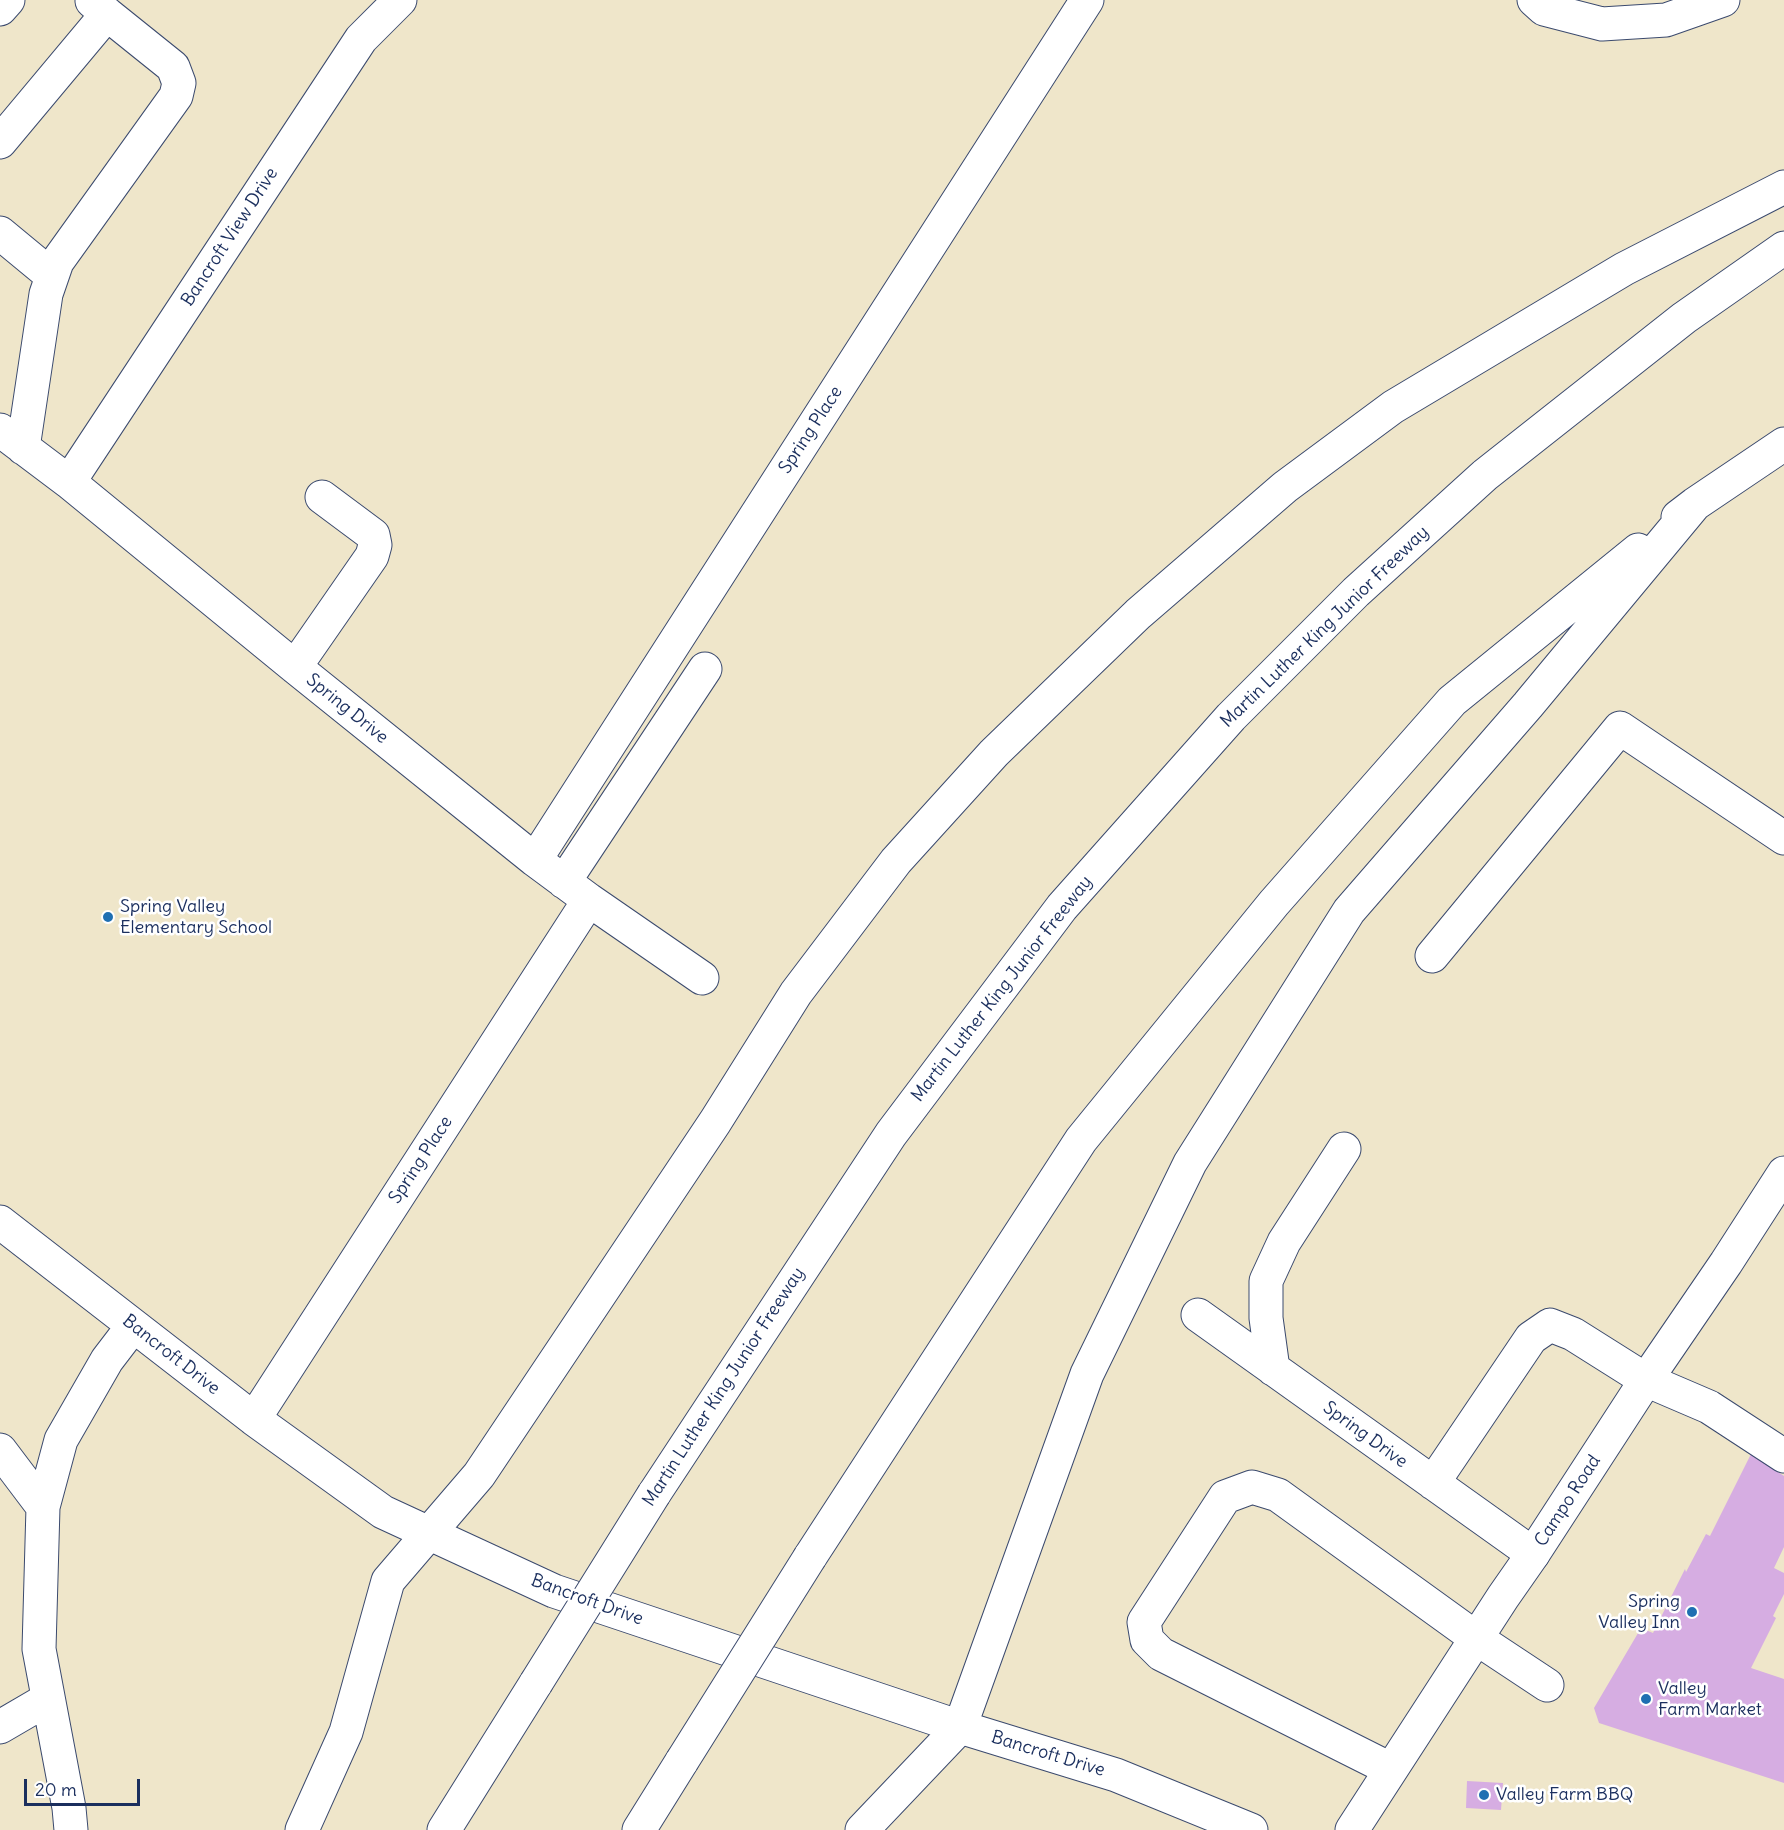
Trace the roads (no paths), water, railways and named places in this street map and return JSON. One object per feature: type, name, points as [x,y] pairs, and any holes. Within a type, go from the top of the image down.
[{"type":"main road","points":[[0,9],[8,0]]},
{"type":"main road","points":[[361,39],[381,0]]},
{"type":"main road","name":"Bancroft View Drive","points":[[69,482],[361,39],[400,0]]},
{"type":"main road","name":"Spring Place","points":[[535,860],[1087,0]]},
{"type":"main road","points":[[1534,0],[1544,9],[1602,24],[1666,20],[1723,0]]},
{"type":"main road","points":[[0,142],[99,7],[173,67],[179,83],[176,96],[57,262],[46,294],[11,439]]},
{"type":"main road","points":[[302,1830],[346,1732],[388,1581],[480,1475],[716,1122],[796,993],[896,861],[994,753],[1138,614],[1285,487],[1393,407],[1624,269],[1784,187]]},
{"type":"main road","points":[[0,233],[52,276]]},
{"type":"main road","name":"Martin Luther King Junior Freeway","points":[[444,1830],[654,1494],[891,1134],[1062,907],[1230,717],[1356,591],[1485,475],[1684,318],[1784,249]]},
{"type":"main road","name":"Spring Drive","points":[[11,439],[69,482],[535,860],[702,978]]},
{"type":"main road","points":[[639,1830],[810,1557],[1081,1140],[1274,903],[1452,701],[1695,504],[1784,444]]},
{"type":"main road","points":[[295,667],[372,556],[375,545],[373,535],[322,497]]},
{"type":"main road","points":[[862,1830],[960,1727],[1087,1374],[1190,1163],[1348,911],[1528,705],[1695,504]]},
{"type":"main road","name":"Spring Place","points":[[254,1419],[577,891],[705,669]]},
{"type":"main road","points":[[1432,956],[1620,728],[1784,838]]},
{"type":"main road","points":[[1273,1369],[1266,1318],[1266,1281],[1284,1242],[1344,1149]]},
{"type":"main road","name":"Campo Road","points":[[1352,1830],[1476,1638],[1784,1173]]},
{"type":"main road","name":"Bancroft Drive","points":[[0,1222],[254,1419],[383,1512],[554,1591],[960,1727],[1116,1775],[1251,1830]]},
{"type":"main road","name":"Spring Drive","points":[[1198,1315],[1533,1554]]},
{"type":"main road","points":[[1433,1483],[1531,1338],[1550,1325],[1573,1334],[1646,1380],[1709,1407],[1784,1456]]},
{"type":"main road","points":[[70,1819],[39,1649],[43,1507],[61,1440],[107,1360],[133,1326]]},
{"type":"main road","points":[[0,1450],[43,1507]]},
{"type":"main road","points":[[1390,1769],[1161,1654],[1147,1640],[1144,1622],[1226,1497],[1252,1487],[1278,1495],[1476,1638],[1547,1685]]},
{"type":"main road","points":[[0,1727],[48,1699]]},
{"type":"place","name":"Spring Valley Elementary School","points":[[108,917]]},
{"type":"place","name":"Spring Valley Inn","points":[[1692,1612]]},
{"type":"place","name":"Valley Farm Market","points":[[1646,1699]]},
{"type":"place","name":"Valley Farm BBQ","points":[[1484,1795]]}]
